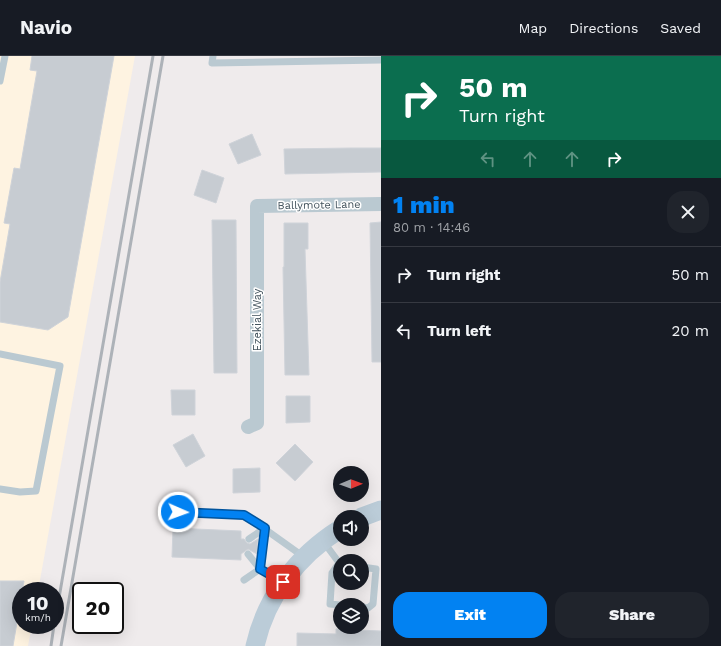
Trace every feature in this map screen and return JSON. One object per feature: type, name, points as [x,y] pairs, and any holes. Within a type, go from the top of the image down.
[{"type":"street","name":"Ballymote Lane","points":[[257,206],[381,204]]},
{"type":"street","name":"Ezekial Way","points":[[248,427],[257,423],[257,206]]},
{"type":"street","points":[[369,514],[381,510]]},
{"type":"street","points":[[255,646],[262,622],[271,602],[283,582],[305,557],[333,534]]},
{"type":"lane","points":[[0,81],[5,56]]},
{"type":"lane","points":[[213,56],[212,63],[381,60]]},
{"type":"lane","points":[[0,354],[60,366],[36,491],[20,492],[0,489]]},
{"type":"lane","points":[[178,512],[244,515],[265,528],[305,557]]},
{"type":"lane","points":[[249,539],[265,528]]},
{"type":"lane","points":[[244,580],[260,569],[265,528]]},
{"type":"lane","points":[[323,541],[333,555]]},
{"type":"lane","points":[[248,554],[260,569],[283,582]]},
{"type":"lane","points":[[369,568],[376,569],[373,604],[369,607]]},
{"type":"lane","points":[[333,572],[330,604],[333,604]]},
{"type":"shaded area","points":[[0,56],[135,56],[40,582],[12,582],[12,634],[30,634],[28,646],[0,646]]},
{"type":"building","points":[[32,56],[114,56],[68,317],[48,330],[0,322],[0,282],[10,224],[4,223],[14,168],[20,169],[37,71],[30,70]]},
{"type":"building","points":[[252,134],[261,155],[238,164],[229,144]]},
{"type":"building","points":[[381,148],[381,172],[285,174],[284,149]]},
{"type":"building","points":[[202,170],[224,178],[216,203],[194,195]]},
{"type":"building","points":[[212,220],[236,220],[237,373],[214,373]]},
{"type":"building","points":[[381,222],[381,362],[372,362],[370,223]]},
{"type":"building","points":[[284,223],[308,223],[308,249],[305,249],[309,375],[285,375],[283,267]]},
{"type":"building","points":[[171,390],[195,390],[195,415],[172,415]]},
{"type":"building","points":[[286,396],[310,396],[310,422],[286,423]]},
{"type":"building","points":[[193,434],[205,456],[186,467],[173,445]]},
{"type":"building","points":[[295,444],[313,462],[295,481],[276,463]]},
{"type":"building","points":[[260,468],[260,492],[233,493],[233,469]]},
{"type":"building","points":[[173,528],[241,531],[241,539],[244,539],[247,543],[250,544],[258,539],[257,554],[248,549],[241,554],[241,560],[172,557]]},
{"type":"building","points":[[0,581],[24,581],[12,582],[12,634],[15,634],[13,646],[0,646]]},
{"type":"building","points":[[369,630],[381,631],[381,646],[297,646],[297,633],[369,634]]},
{"type":"railway","points":[[62,582],[153,56]]},
{"type":"railway","points":[[61,646],[163,56]]},
{"type":"railway","points":[[51,646],[53,634]]},
{"type":"route","points":[[178,512],[244,515],[265,528],[260,569],[283,582]]}]
